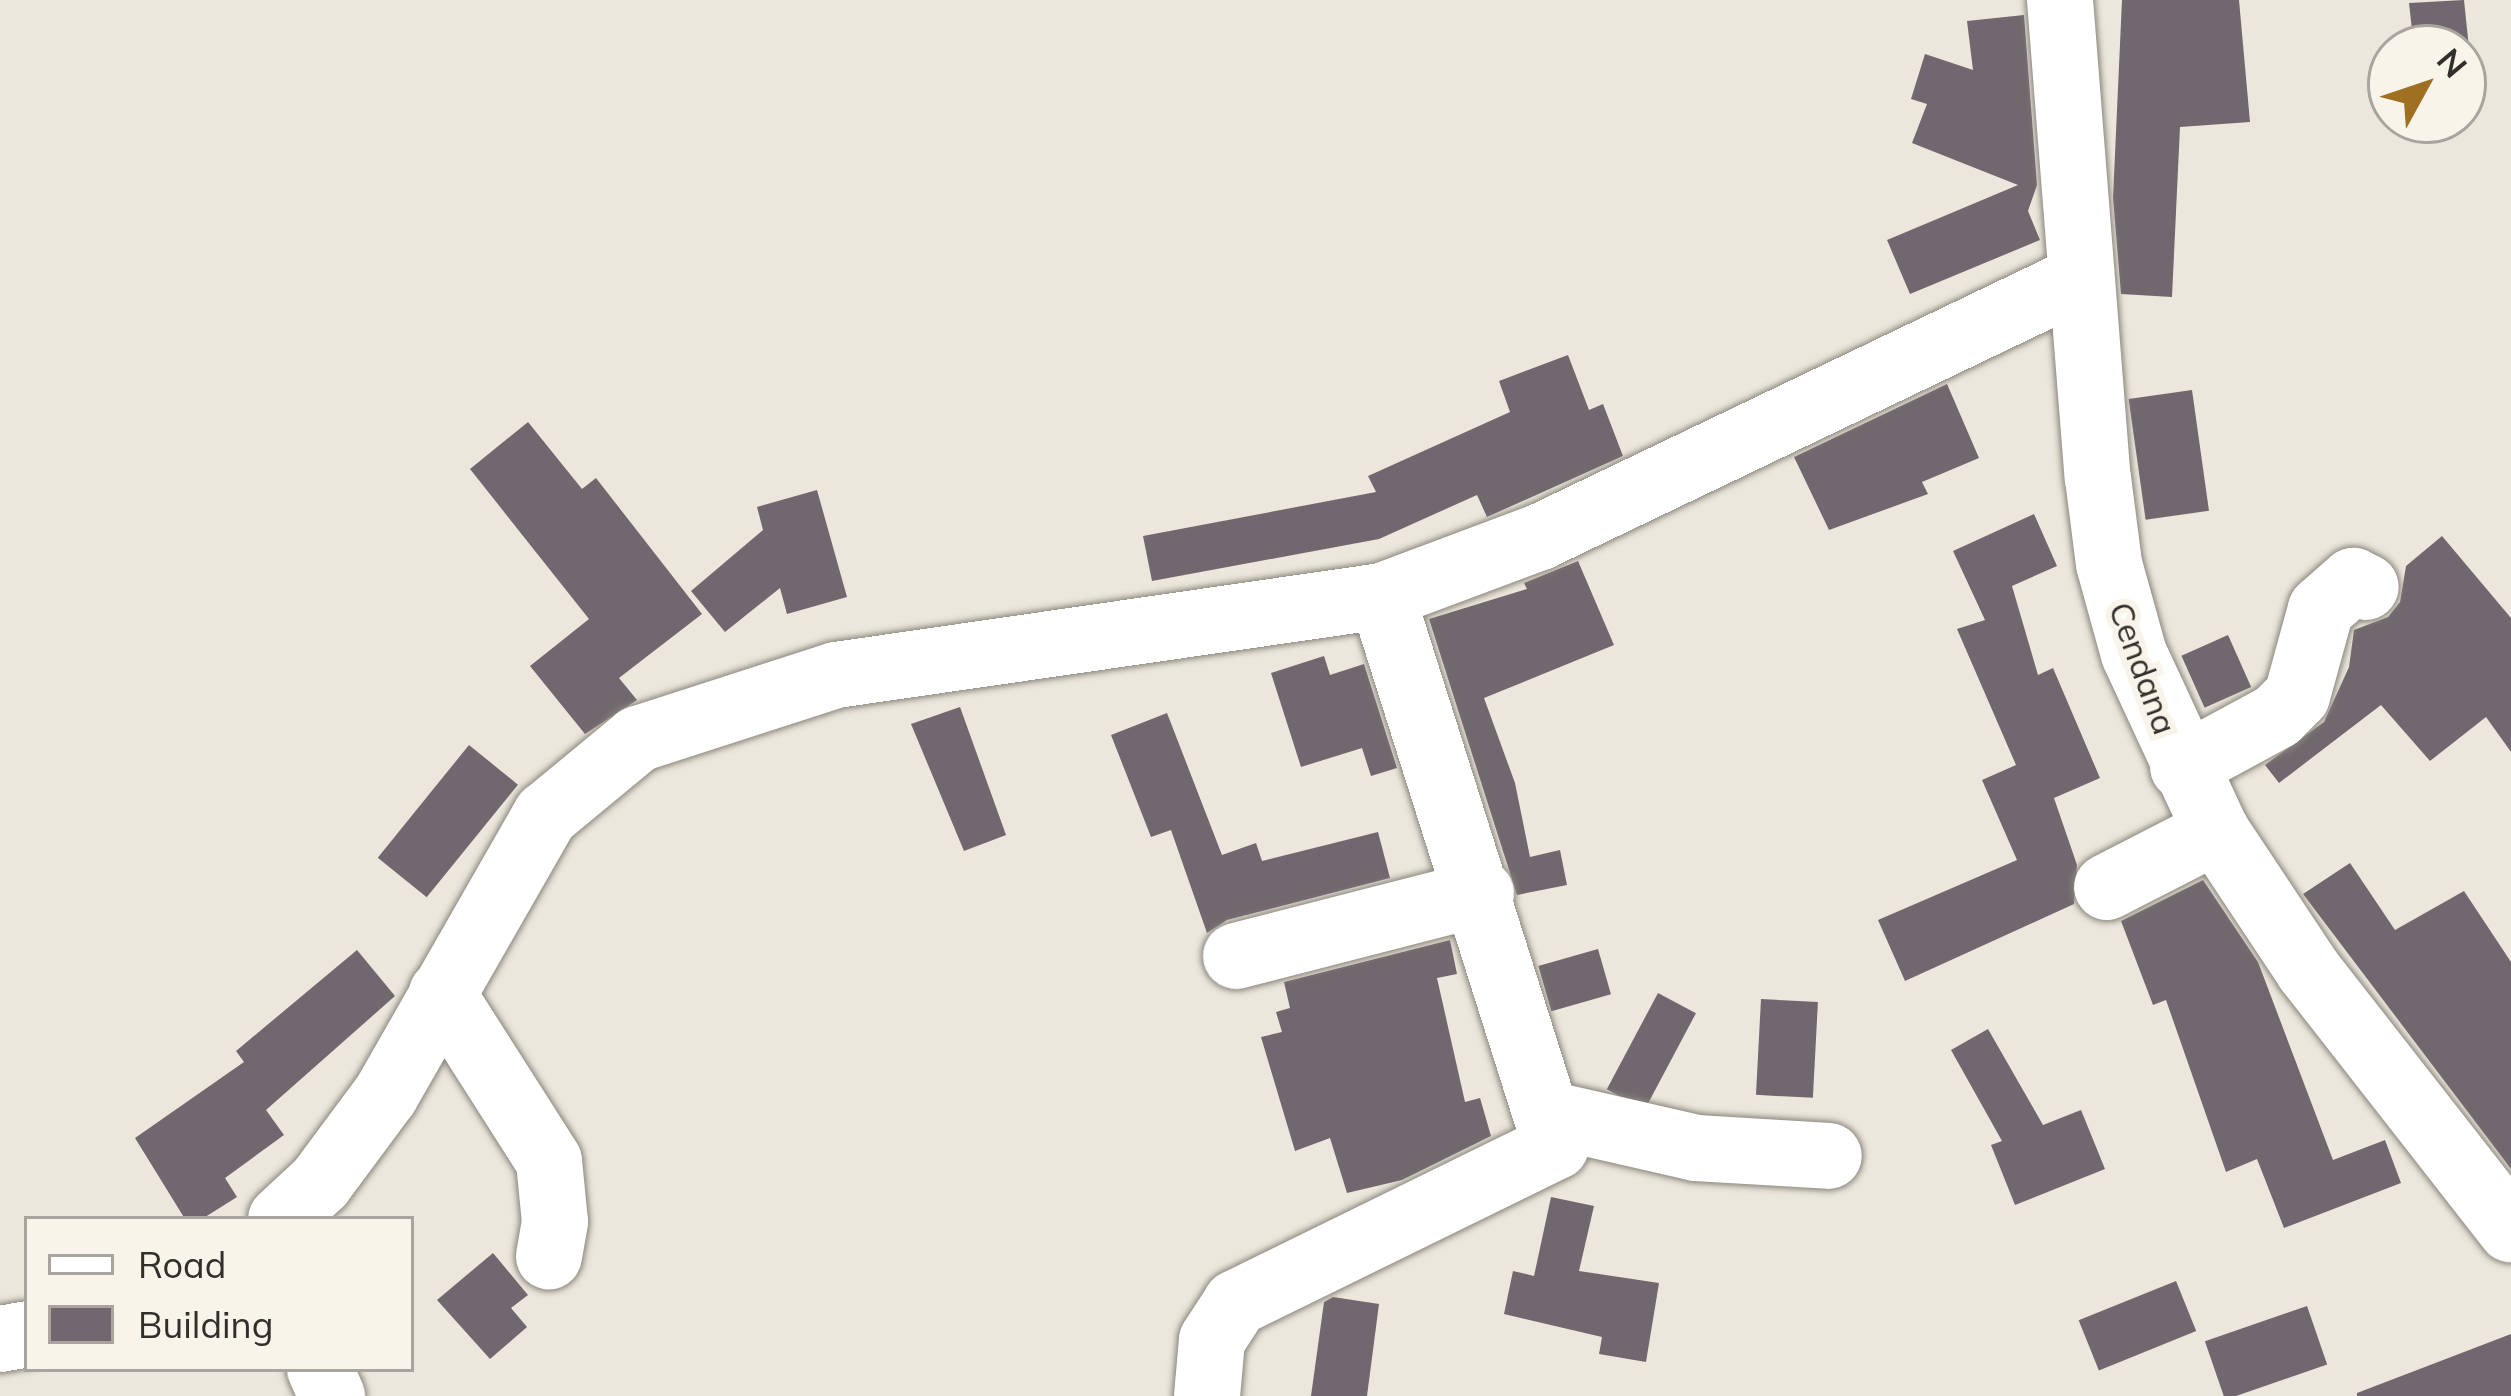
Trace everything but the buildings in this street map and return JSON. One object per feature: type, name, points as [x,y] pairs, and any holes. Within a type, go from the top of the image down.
[{"type":"street","name":"Cendana","points":[[2060,0],[2077,280],[2119,610],[2183,767],[2216,831],[2309,971],[2510,1225]]},
{"type":"street","points":[[284,1216],[353,1143],[546,814],[638,740],[692,716],[913,661],[1382,596],[1540,537],[2077,280]]},
{"type":"street","points":[[2183,767],[2255,731],[2297,696],[2321,609],[2353,580],[2366,587]]},
{"type":"street","points":[[1207,1396],[1212,1340],[1236,1303],[1550,1155],[1552,1114],[1382,596]]},
{"type":"street","points":[[2107,886],[2216,831]]},
{"type":"street","points":[[1236,956],[1481,893]]},
{"type":"street","points":[[442,993],[549,1161],[555,1222],[549,1256]]},
{"type":"street","points":[[1552,1114],[1696,1148],[1829,1156]]}]
